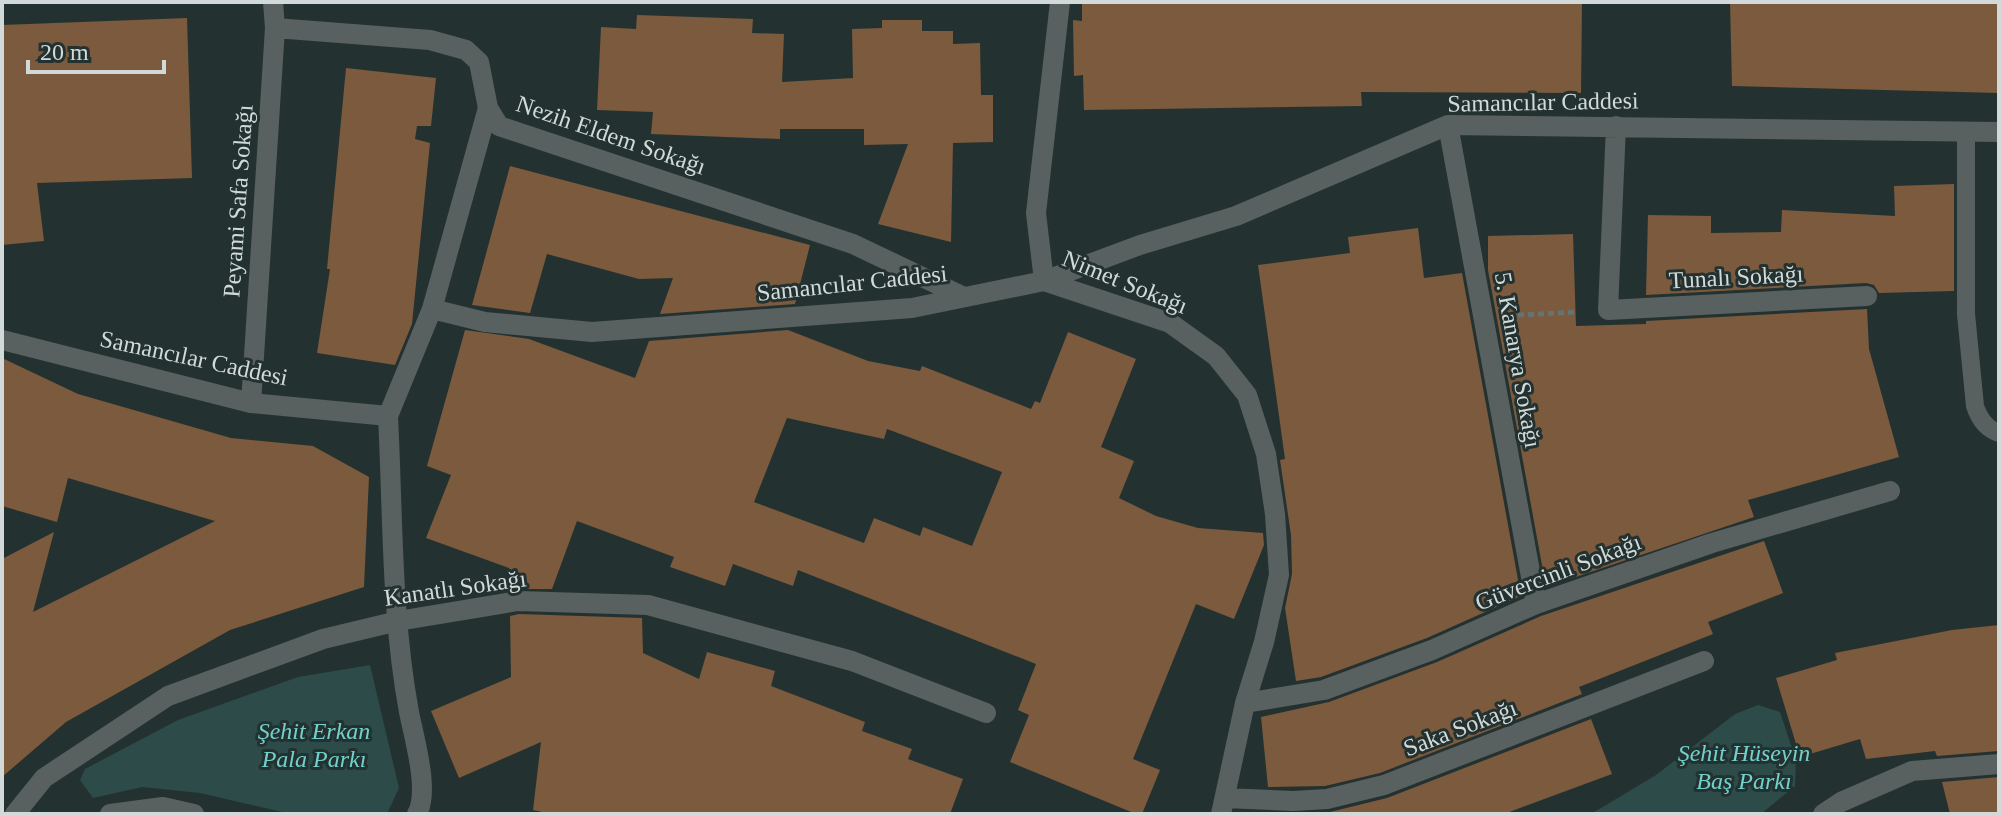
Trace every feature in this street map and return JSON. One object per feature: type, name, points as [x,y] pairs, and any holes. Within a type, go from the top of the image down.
[{"type":"street","name":"Peyami Safa Sokağı","points":[[251,403],[275,28],[273,2]]},
{"type":"street","name":"Nimet Sokağı","points":[[1060,2],[1036,213],[1044,281],[1170,323],[1216,356],[1247,395],[1266,454],[1275,514],[1279,575],[1264,642],[1245,703],[1223,806]]},
{"type":"street","name":"Nezih Eldem Sokağı","points":[[275,28],[430,40],[466,50],[479,62],[488,108],[499,126],[853,244],[964,297]]},
{"type":"street","points":[[417,814],[422,804],[398,621],[388,416],[432,309],[488,108]]},
{"type":"street","name":"Samancılar Caddesi","points":[[432,309],[485,322],[592,332],[912,308],[1044,281],[1140,245],[1236,216],[1448,125],[1999,132]]},
{"type":"street","name":"5. Kanarya Sokağı","points":[[1448,125],[1536,604]]},
{"type":"street","points":[[1608,310],[1616,126]]},
{"type":"street","name":"Tunalı Sokağı","points":[[1608,310],[1867,296]]},
{"type":"street","name":"Samancılar Caddesi","points":[[2,340],[251,403],[388,416]]},
{"type":"street","name":"Güvercinli Sokağı","points":[[1245,703],[1324,690],[1432,650],[1536,604],[1712,543],[1890,491]]},
{"type":"street","name":"Kanatlı Sokağı","points":[[15,814],[44,778],[168,696],[323,639],[398,621],[518,601],[648,605],[852,661],[986,713]]},
{"type":"street","name":"Saka Sokağı","points":[[1223,806],[1327,799],[1384,785],[1704,661]]},
{"type":"street","points":[[1823,814],[1841,802],[1912,771],[1999,764]]},
{"type":"street","points":[[110,814],[163,807],[194,814]]},
{"type":"lane","points":[[1966,132],[1966,314],[1975,406],[1979,418],[1999,433]]},
{"type":"path","points":[[1483,317],[1608,310]]},
{"type":"green space","name":"Şehit Erkan Pala Parkı","points":[[370,665],[399,788],[387,814],[291,814],[200,793],[142,787],[93,798],[80,780],[85,769],[178,720],[298,677]]},
{"type":"green space","name":"Şehit Hüseyin Baş Parkı","points":[[1758,705],[1780,712],[1796,760],[1795,786],[1761,814],[1591,814],[1656,775],[1735,714]]},
{"type":"building","points":[[1082,2],[1582,2],[1581,93],[1361,92],[1362,106],[1084,110],[1083,75],[1074,76],[1073,20],[1082,21]]},
{"type":"building","points":[[1730,2],[1999,2],[1999,93],[1732,86]]},
{"type":"building","points":[[637,15],[753,19],[752,33],[784,34],[782,82],[853,78],[852,29],[882,28],[882,20],[922,20],[922,31],[953,31],[953,44],[980,43],[981,95],[993,95],[993,142],[953,143],[951,242],[878,224],[908,144],[864,145],[864,129],[780,129],[780,139],[651,134],[653,112],[597,110],[601,27],[636,29]]},
{"type":"building","points":[[187,18],[192,178],[37,183],[44,241],[2,245],[2,25]]},
{"type":"building","points":[[346,68],[436,78],[431,126],[417,126],[415,139],[430,143],[412,324],[395,365],[317,353],[330,269],[327,269]]},
{"type":"building","points":[[510,166],[810,245],[795,304],[660,314],[673,278],[639,279],[547,254],[530,313],[472,305]]},
{"type":"building","points":[[1954,184],[1954,291],[1879,293],[1874,285],[1866,283],[1646,295],[1648,215],[1711,216],[1711,233],[1781,232],[1782,210],[1895,216],[1894,186]]},
{"type":"building","points":[[1418,228],[1424,278],[1462,273],[1521,596],[1427,638],[1321,677],[1296,681],[1285,608],[1292,574],[1291,535],[1280,460],[1285,459],[1258,265],[1350,253],[1348,237]]},
{"type":"building","points":[[1573,234],[1576,326],[1867,309],[1869,349],[1899,457],[1748,500],[1754,517],[1546,587],[1488,270],[1488,236]]},
{"type":"building","points":[[465,330],[529,339],[635,378],[649,341],[788,330],[868,361],[920,371],[922,366],[1031,409],[1035,401],[1040,403],[1068,332],[1136,359],[1101,447],[1134,461],[1119,498],[1156,516],[1198,528],[1263,533],[1264,545],[1234,619],[1196,604],[1133,759],[1160,770],[1142,814],[1136,814],[1010,762],[1029,715],[1018,710],[1036,664],[798,570],[793,586],[733,564],[725,586],[670,567],[674,557],[577,521],[552,589],[510,589],[509,568],[426,538],[451,475],[427,466]],"holes":[[[787,418],[884,439],[887,429],[1002,472],[972,546],[923,527],[920,536],[874,518],[864,543],[754,502]]]},
{"type":"building","points":[[2,358],[78,394],[231,438],[313,446],[369,477],[364,587],[230,630],[66,722],[2,777],[2,559],[54,532],[33,612],[215,521],[68,478],[57,522],[2,506]]},
{"type":"building","points":[[1764,541],[1783,593],[1708,622],[1713,634],[1579,687],[1582,694],[1380,773],[1325,786],[1268,787],[1261,717],[1329,702],[1437,662],[1541,616]]},
{"type":"building","points":[[510,616],[642,618],[643,653],[699,679],[707,652],[775,671],[771,686],[865,722],[862,731],[912,749],[908,759],[963,779],[950,814],[551,814],[533,810],[541,742],[459,778],[431,711],[511,677]]},
{"type":"building","points":[[1999,625],[1999,751],[1937,756],[1935,751],[1866,759],[1860,739],[1800,757],[1776,678],[1837,660],[1835,653],[1952,630]]},
{"type":"building","points":[[1591,719],[1612,774],[1504,814],[1293,814],[1330,812],[1387,798]]},
{"type":"building","points":[[1999,777],[1999,814],[1950,814],[1942,782]]}]
